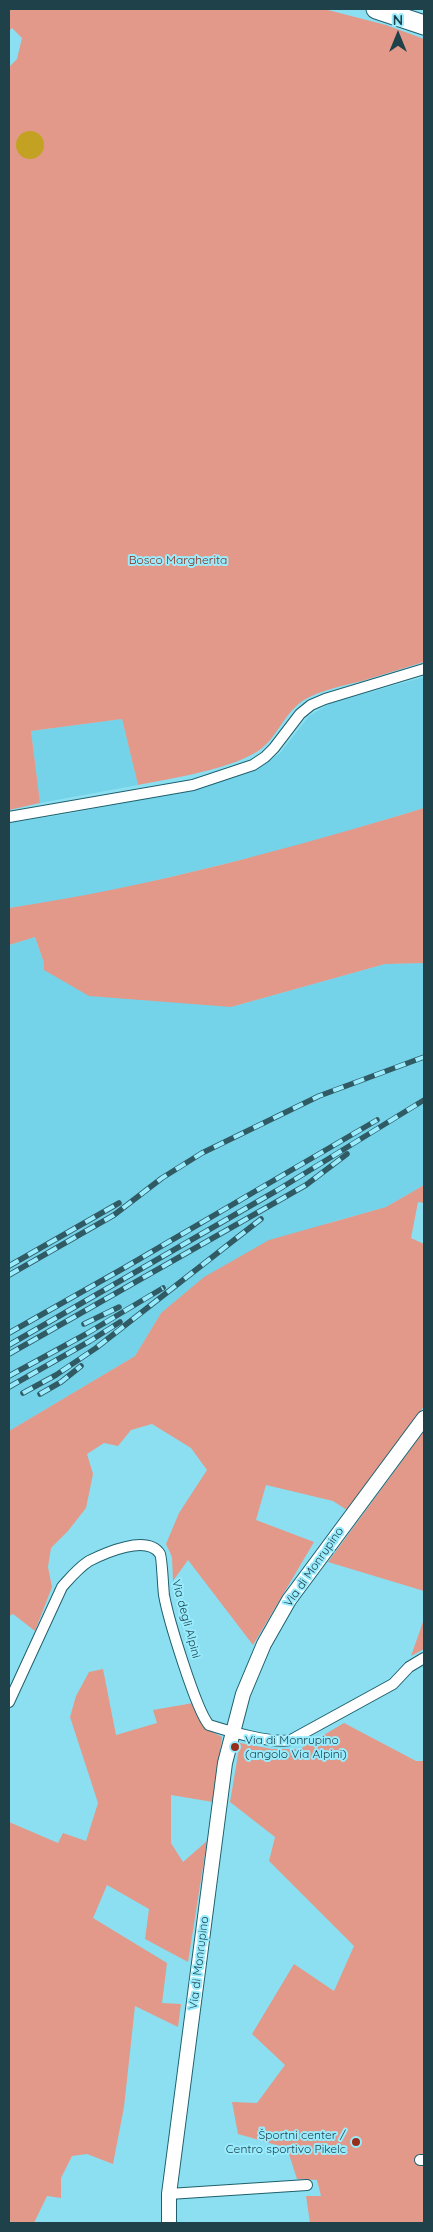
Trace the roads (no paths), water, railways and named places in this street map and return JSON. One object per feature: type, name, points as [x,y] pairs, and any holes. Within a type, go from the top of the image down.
[{"type":"highway","points":[[376,9],[424,25]]},
{"type":"main road","name":"Via di Monrupino","points":[[169,2223],[169,2194],[220,1798],[232,1732],[243,1694],[261,1651],[289,1600],[424,1418]]},
{"type":"street","points":[[9,817],[193,785],[253,765],[265,757],[292,723],[311,705],[424,668]]},
{"type":"street","name":"Via degli Alpini","points":[[9,1702],[62,1587],[70,1577],[89,1562],[106,1553],[135,1544],[159,1552],[162,1558],[162,1580],[169,1614],[204,1716],[210,1725],[232,1732]]},
{"type":"street","points":[[232,1732],[278,1741],[291,1740],[393,1684],[410,1667],[424,1658]]},
{"type":"street","points":[[169,2194],[307,2185]]},
{"type":"railway","points":[[9,1275],[114,1215],[162,1178],[202,1153],[319,1096],[424,1057]]},
{"type":"railway","points":[[9,1345],[276,1191],[424,1100]]},
{"type":"railway","points":[[9,1333],[377,1120]]},
{"type":"railway","points":[[9,1354],[306,1185],[347,1154]]},
{"type":"railway","points":[[9,1266],[119,1203]]},
{"type":"railway","points":[[23,1393],[56,1375],[96,1348],[261,1219]]},
{"type":"railway","points":[[9,1376],[86,1334],[163,1288]]},
{"type":"railway","points":[[84,1324],[119,1307]]},
{"type":"railway","points":[[9,1387],[120,1322]]},
{"type":"railway","points":[[40,1394],[61,1382],[81,1366]]},
{"type":"place","name":"Via di Monrupino (angolo Via Alpini)","points":[[235,1747]]},
{"type":"place","name":"Športni center / Centro sportivo Pikelc","points":[[356,2142]]},
{"type":"park label","name":"Bosco Margherita","points":[[178,560]]}]
